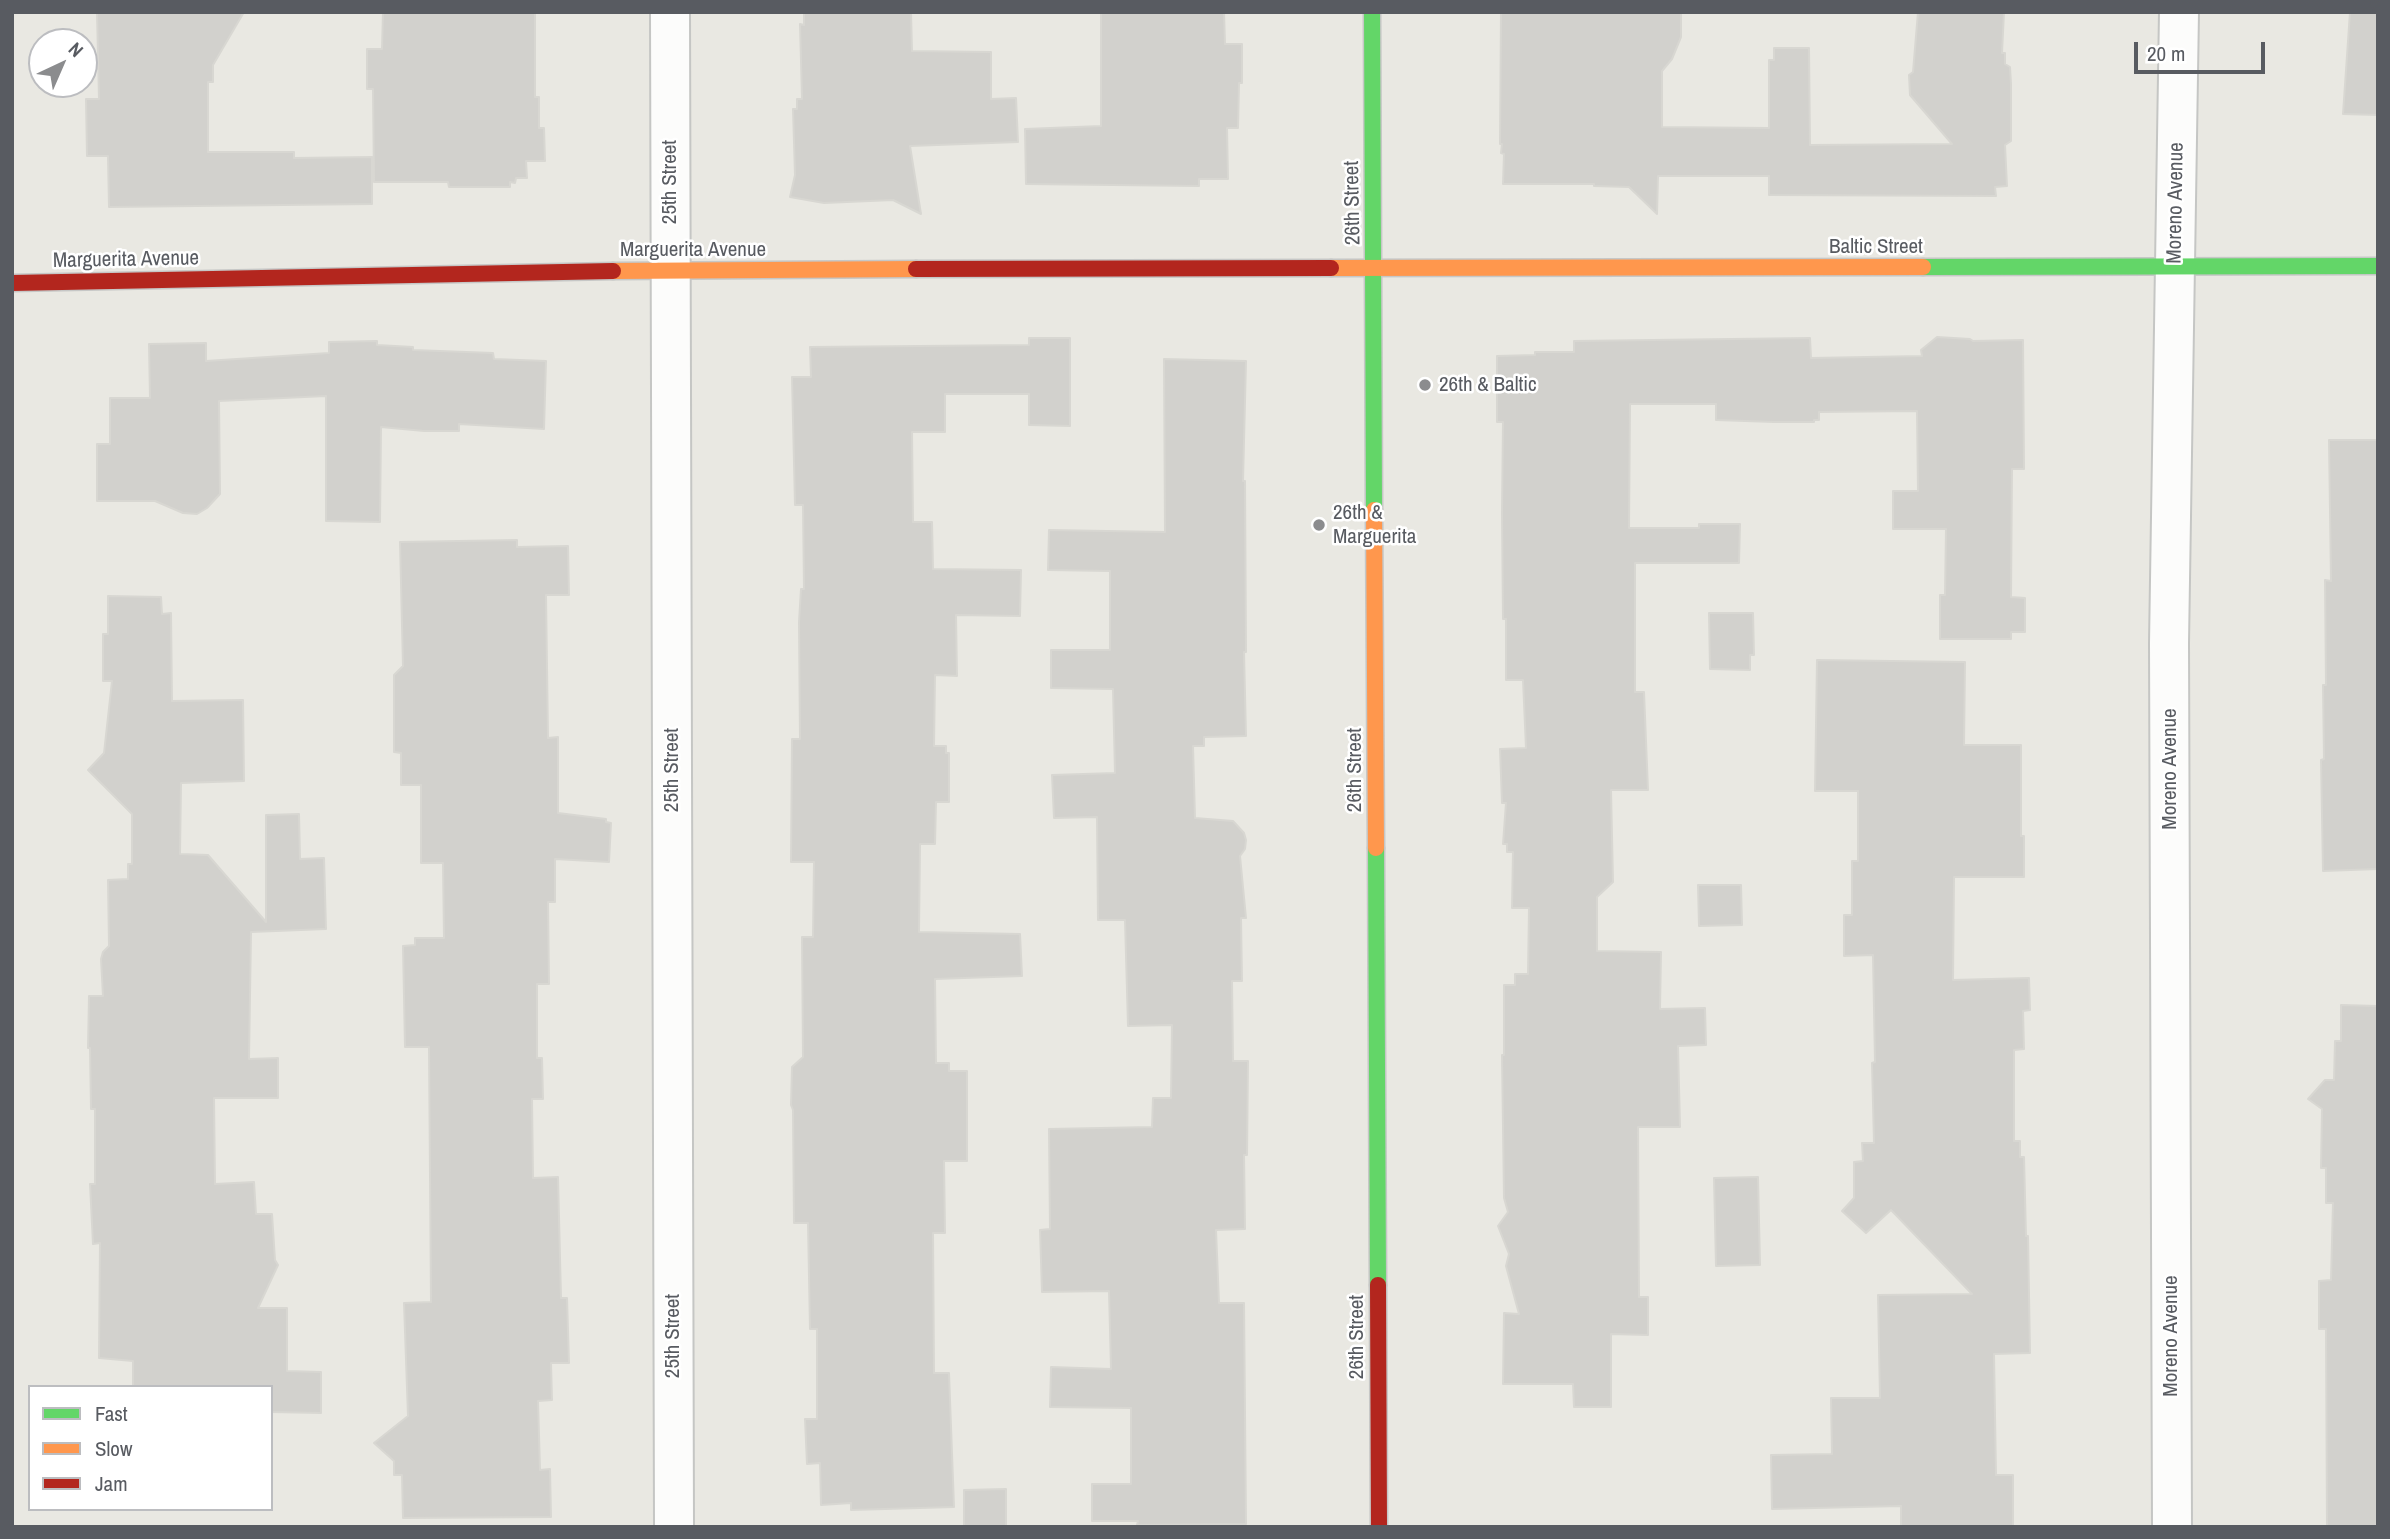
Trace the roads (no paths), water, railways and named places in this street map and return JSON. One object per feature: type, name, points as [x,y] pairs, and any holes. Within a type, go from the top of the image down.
[{"type":"street","name":"25th Street","points":[[670,12],[674,1527]]},
{"type":"street","name":"26th Street","points":[[1372,12],[1379,1527]]},
{"type":"street","name":"Moreno Avenue","points":[[2172,1527],[2169,643],[2179,12]]},
{"type":"street","name":"Baltic Street","points":[[1374,268],[1447,270],[2378,266]]},
{"type":"street","name":"Marguerita Avenue","points":[[12,283],[670,270],[1374,268]]},
{"type":"place","name":"26th & Baltic","points":[[1425,385]]},
{"type":"place","name":"26th & Marguerita","points":[[1319,525]]}]
